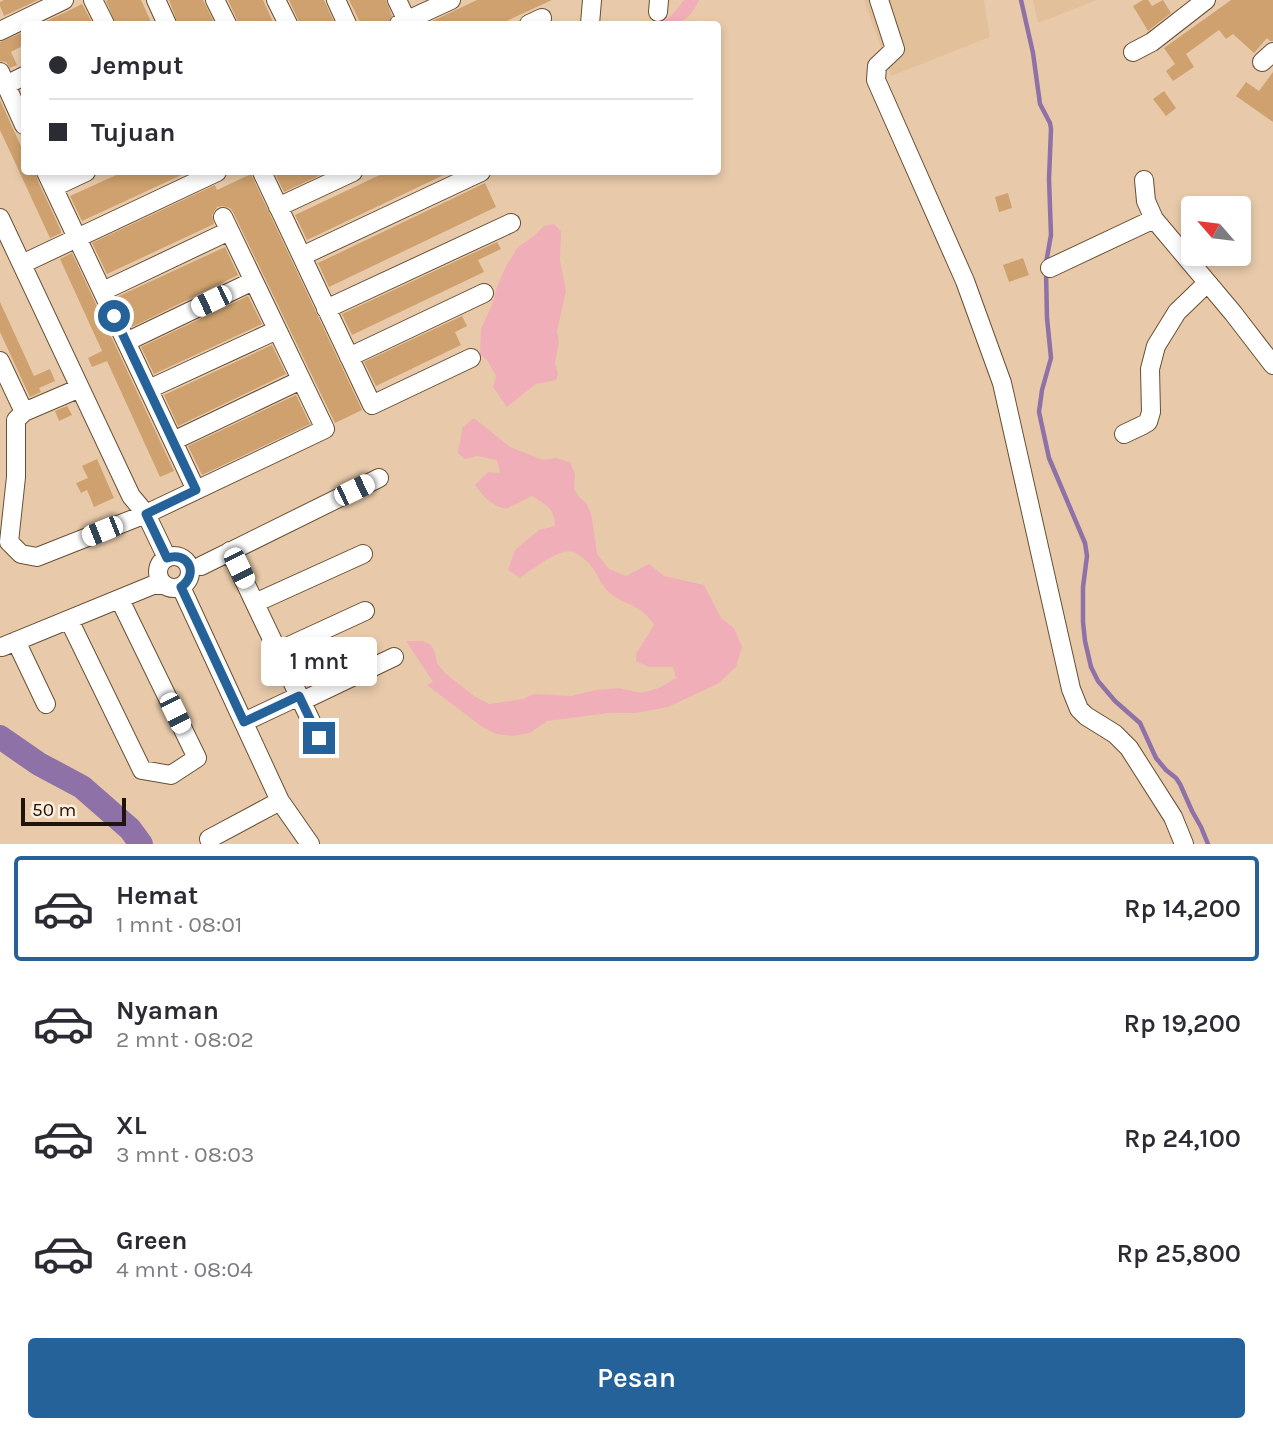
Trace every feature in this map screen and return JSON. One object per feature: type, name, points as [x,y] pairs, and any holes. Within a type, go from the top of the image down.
[{"type":"street","points":[[0,31],[64,0]]},
{"type":"street","points":[[93,0],[104,21]]},
{"type":"street","points":[[156,0],[166,21]]},
{"type":"street","points":[[215,0],[226,21]]},
{"type":"street","points":[[276,0],[286,21]]},
{"type":"street","points":[[336,0],[346,21]]},
{"type":"street","points":[[397,0],[403,21]]},
{"type":"street","points":[[405,21],[451,0]]},
{"type":"street","points":[[590,21],[592,0]]},
{"type":"street","points":[[879,0],[895,49],[877,66],[876,80],[965,281],[1002,383],[1076,703],[1086,716],[1115,734],[1129,748],[1173,817],[1184,844]]},
{"type":"street","points":[[1133,52],[1152,42],[1206,0]]},
{"type":"street","points":[[21,76],[3,79],[21,118]]},
{"type":"street","points":[[71,175],[50,179],[196,490]]},
{"type":"street","points":[[22,264],[211,175]]},
{"type":"street","points":[[263,175],[372,405],[471,358]]},
{"type":"street","points":[[278,207],[347,175]]},
{"type":"street","points":[[302,256],[475,175]]},
{"type":"street","points":[[1144,180],[1146,201],[1154,219],[1273,365]]},
{"type":"street","points":[[0,218],[131,496],[146,514],[167,558]]},
{"type":"street","points":[[1050,268],[1154,219]]},
{"type":"street","points":[[326,309],[511,223]]},
{"type":"street","points":[[80,388],[24,412],[16,420],[16,477],[9,542],[21,554],[37,557],[146,514],[325,429],[226,224],[103,291]]},
{"type":"street","points":[[126,342],[253,281]]},
{"type":"street","points":[[1124,434],[1148,422],[1151,412],[1150,369],[1156,346],[1177,312],[1207,283]]},
{"type":"street","points":[[349,357],[484,293]]},
{"type":"street","points":[[149,389],[277,330]]},
{"type":"street","points":[[0,361],[24,412]]},
{"type":"street","points":[[173,441],[301,380]]},
{"type":"street","points":[[201,566],[379,478]]},
{"type":"street","points":[[230,551],[319,738]]},
{"type":"street","points":[[255,603],[363,554]]},
{"type":"street","points":[[46,704],[9,644],[153,585],[173,586],[186,583],[190,578],[190,571],[185,560],[173,556],[167,558],[158,571],[160,579],[173,586],[244,722],[280,800],[310,844]]},
{"type":"street","points":[[69,620],[142,770],[171,775],[197,758],[120,600]]},
{"type":"street","points":[[278,651],[365,611]]},
{"type":"street","points":[[244,722],[394,657]]},
{"type":"street","points":[[209,839],[280,800]]},
{"type":"shaded area","points":[[684,0],[699,0],[684,20],[664,21]]},
{"type":"shaded area","points":[[864,0],[984,0],[990,37],[891,76]]},
{"type":"shaded area","points":[[1033,0],[1097,0],[1038,23]]},
{"type":"shaded area","points":[[554,224],[561,231],[560,260],[566,291],[557,331],[559,342],[555,363],[558,374],[556,380],[536,384],[507,407],[493,387],[496,376],[487,360],[480,355],[481,329],[506,266],[518,247],[544,226]]},
{"type":"shaded area","points":[[474,418],[510,447],[543,460],[556,458],[570,462],[575,474],[574,489],[587,504],[592,518],[597,554],[609,569],[626,576],[649,564],[664,576],[704,585],[721,618],[734,628],[742,647],[736,667],[719,683],[668,707],[635,713],[609,713],[547,721],[530,733],[513,736],[496,734],[481,726],[427,685],[433,682],[406,641],[423,641],[431,645],[437,663],[445,673],[489,704],[523,699],[534,694],[571,696],[619,688],[641,693],[659,688],[676,678],[673,667],[649,667],[636,661],[636,654],[654,625],[639,609],[607,590],[591,566],[578,554],[568,551],[561,553],[520,578],[508,570],[515,550],[539,530],[555,526],[555,520],[548,507],[532,496],[506,509],[492,503],[475,485],[488,472],[500,473],[497,460],[477,456],[465,459],[458,453],[462,428]]},
{"type":"building","points":[[38,0],[4,16],[0,2]]},
{"type":"building","points":[[141,0],[151,21],[115,21],[106,1]]},
{"type":"building","points":[[169,0],[203,0],[214,21],[177,21]]},
{"type":"building","points":[[228,0],[263,0],[273,21],[238,21]]},
{"type":"building","points":[[289,0],[324,0],[334,21],[299,21]]},
{"type":"building","points":[[349,0],[386,0],[392,16],[390,21],[360,21]]},
{"type":"building","points":[[477,0],[552,0],[506,21],[432,21]]},
{"type":"building","points":[[1148,0],[1152,6],[1163,0],[1171,13],[1148,31],[1133,6]]},
{"type":"building","points":[[1231,0],[1273,0],[1273,41],[1267,38],[1254,53],[1233,34],[1226,39],[1219,30],[1186,54],[1194,67],[1173,81],[1166,71],[1175,64],[1164,48]]},
{"type":"building","points":[[82,4],[91,21],[46,21]]},
{"type":"building","points":[[21,33],[21,47],[11,52],[17,65],[10,68],[6,62],[0,61],[0,42]]},
{"type":"building","points":[[1273,72],[1273,122],[1236,96],[1246,82],[1259,91]]},
{"type":"building","points":[[1164,91],[1176,108],[1166,116],[1153,99]]},
{"type":"building","points":[[0,100],[21,146],[21,175],[36,175],[61,233],[50,238],[0,130]]},
{"type":"building","points":[[116,175],[182,175],[82,221],[70,196]]},
{"type":"building","points":[[251,175],[362,410],[335,423],[230,208],[217,207],[212,215],[214,224],[107,274],[92,243],[215,185],[217,190]]},
{"type":"building","points":[[276,175],[321,175],[284,192]]},
{"type":"building","points":[[380,175],[444,175],[307,240],[295,215]]},
{"type":"building","points":[[485,183],[496,207],[329,287],[318,263]]},
{"type":"building","points":[[1008,193],[1012,208],[999,212],[995,197]]},
{"type":"building","points":[[497,242],[501,249],[478,260],[484,272],[352,335],[342,314]]},
{"type":"building","points":[[225,247],[238,275],[132,327],[117,297]]},
{"type":"building","points":[[72,253],[174,471],[160,477],[107,361],[92,367],[88,358],[102,351],[60,259]]},
{"type":"building","points":[[1023,258],[1029,275],[1009,282],[1003,265]]},
{"type":"building","points":[[248,296],[262,324],[154,374],[141,347]]},
{"type":"building","points":[[0,302],[34,376],[50,369],[55,381],[39,388],[41,392],[30,397],[0,332]]},
{"type":"building","points":[[462,316],[467,326],[455,332],[461,345],[376,386],[364,362]]},
{"type":"building","points":[[272,345],[286,374],[178,426],[164,395]]},
{"type":"building","points":[[296,395],[310,424],[202,475],[188,446]]},
{"type":"building","points":[[67,406],[72,415],[59,421],[55,411]]},
{"type":"building","points":[[97,459],[114,498],[94,507],[87,490],[81,493],[76,483],[88,478],[82,466]]},
{"type":"waterway","points":[[1021,0],[1033,53],[1040,104],[1051,129],[1051,235],[1046,263]]},
{"type":"waterway","points":[[1046,272],[1051,358],[1039,412],[1049,458],[1085,543],[1087,556],[1083,587],[1083,622],[1091,667],[1098,681],[1115,701],[1140,723],[1156,758],[1180,784],[1208,844]]},
{"type":"waterway","points":[[0,737],[39,764],[82,787],[130,829],[141,844]]},
{"type":"route","points":[[114,316],[196,490],[146,514],[167,558],[179,557],[189,565],[190,578],[181,587],[244,722],[299,696],[319,738]]}]
